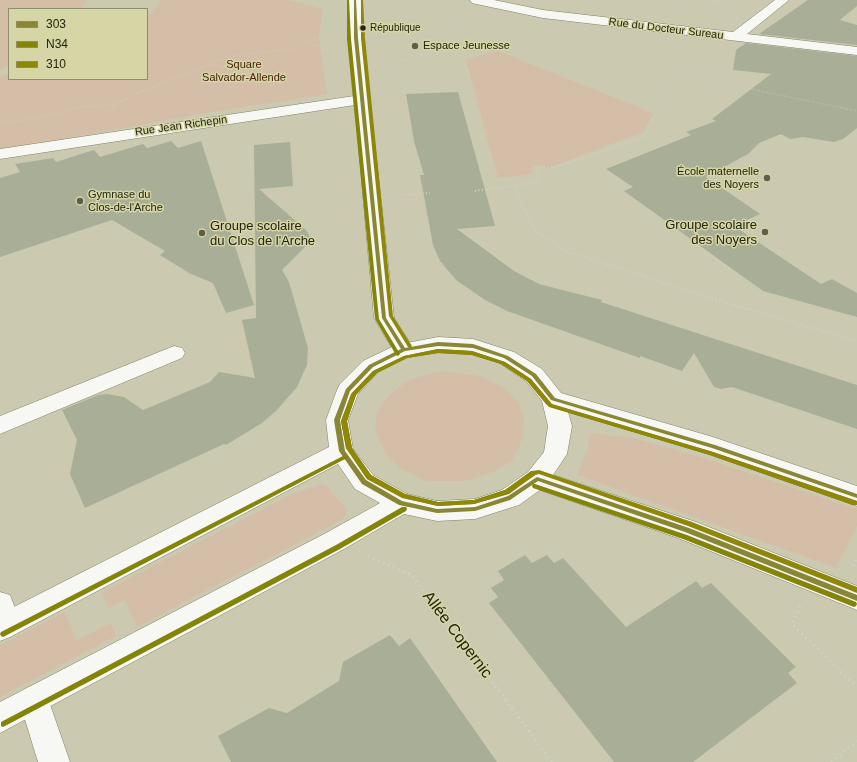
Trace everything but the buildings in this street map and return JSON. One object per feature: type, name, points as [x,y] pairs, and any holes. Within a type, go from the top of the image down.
[{"type":"street","points":[[355,0],[359,73],[373,196],[384,318],[404,350]]},
{"type":"street","name":"Rue du Docteur Sureau","points":[[476,0],[543,14],[857,51]]},
{"type":"street","points":[[735,37],[783,0]]},
{"type":"street","name":"Rue Jean Richepin","points":[[0,154],[363,99]]},
{"type":"street","points":[[438,344],[473,346],[506,357],[534,375],[553,399],[560,426],[555,454],[537,479],[510,498],[475,509],[437,511],[401,503],[364,482],[342,451],[337,420],[348,390],[371,366],[404,350],[438,344]]},
{"type":"street","points":[[0,426],[174,353]]},
{"type":"street","points":[[553,399],[713,446],[857,496]]},
{"type":"street","points":[[2,619],[342,451]]},
{"type":"street","points":[[537,479],[687,530],[848,594]]},
{"type":"street","points":[[0,718],[335,541],[401,503]]},
{"type":"street","points":[[34,700],[54,762]]},
{"type":"path","points":[[359,73],[447,48],[441,38],[474,22]]},
{"type":"path","points":[[680,31],[677,58],[712,81],[857,111]]},
{"type":"path","points":[[0,122],[15,122],[82,107],[116,104],[141,91],[238,54],[278,51],[309,43],[328,34]]},
{"type":"path","points":[[309,43],[329,50]]},
{"type":"path","points":[[475,191],[538,182],[537,169],[562,165],[643,138],[684,63]]},
{"type":"path","points":[[212,64],[301,85]]},
{"type":"path","points":[[514,186],[535,231],[568,252],[735,306],[857,341]]},
{"type":"path","points":[[373,196],[430,193]]},
{"type":"path","name":"Allée Copernic","points":[[335,541],[412,575],[552,762]]},
{"type":"path","points":[[848,594],[801,604],[792,624],[857,687]]},
{"type":"path","points":[[831,762],[857,741]]},
{"type":"green space","points":[[0,0],[87,0],[82,8],[8,8],[8,66],[0,70]]},
{"type":"green space","name":"Square Salvador-Allende","points":[[162,0],[287,0],[323,9],[319,37],[327,94],[200,114],[0,151],[0,77],[8,73],[8,80],[148,80],[148,14],[150,14]]},
{"type":"green space","points":[[496,50],[653,114],[643,132],[548,168],[541,165],[533,166],[532,174],[498,178],[466,60]]},
{"type":"green space","points":[[443,371],[475,375],[489,380],[505,389],[519,403],[524,417],[523,436],[518,450],[511,461],[493,472],[465,481],[427,481],[401,469],[387,455],[380,442],[375,427],[377,413],[383,402],[395,390],[409,380]]},
{"type":"green space","points":[[590,433],[634,438],[707,459],[857,509],[857,526],[836,568],[577,475],[588,448]]},
{"type":"green space","points":[[322,484],[328,486],[332,494],[346,507],[346,514],[343,519],[137,627],[125,600],[109,608],[102,592],[294,493]]},
{"type":"green space","points":[[65,612],[77,640],[111,623],[116,636],[0,697],[0,645]]},
{"type":"transit line","name":"N34","points":[[348,0],[349,39],[377,319],[398,354]]},
{"type":"transit line","name":"303","points":[[355,0],[356,38],[384,318],[404,350]]},
{"type":"transit line","name":"310","points":[[362,0],[363,38],[391,316],[410,346]]},
{"type":"transit line","name":"303","points":[[537,479],[510,498],[475,509],[437,511],[401,503],[364,482],[342,451],[337,420],[348,390],[371,366],[404,350],[438,344],[473,346],[506,357],[534,375],[553,399]]},
{"type":"transit line","name":"N34","points":[[533,473],[507,492],[474,502],[438,504],[404,496],[369,477],[349,448],[344,421],[354,394],[375,372],[406,357],[438,351],[472,353],[503,363],[529,380],[548,403]]},
{"type":"transit line","name":"310","points":[[855,503],[711,453],[550,405],[529,380],[503,363],[472,353],[438,351],[406,357],[375,372],[354,394],[344,421],[349,448],[369,477],[404,496],[438,504],[474,502],[507,492],[534,473],[539,472],[690,524],[857,590]]},
{"type":"transit line","name":"303","points":[[553,399],[713,446],[857,496]]},
{"type":"transit line","name":"N34","points":[[551,406],[711,453],[855,503]]},
{"type":"transit line","name":"N34","points":[[3,634],[345,457]]},
{"type":"transit line","name":"303","points":[[537,479],[687,530],[857,598]]},
{"type":"transit line","name":"N34","points":[[535,486],[685,537],[854,604]]},
{"type":"transit line","name":"N34","points":[[3,724],[338,547],[404,509]]},
{"type":"place","name":"République","points":[[363,28]]},
{"type":"place","name":"Espace Jeunesse","points":[[415,46]]},
{"type":"place","name":"École maternelle des Noyers","points":[[767,178]]},
{"type":"place","name":"Gymnase du Clos-de-l'Arche","points":[[80,201]]},
{"type":"place","name":"Groupe scolaire des Noyers","points":[[765,232]]},
{"type":"place","name":"Groupe scolaire du Clos de l'Arche","points":[[202,233]]}]
